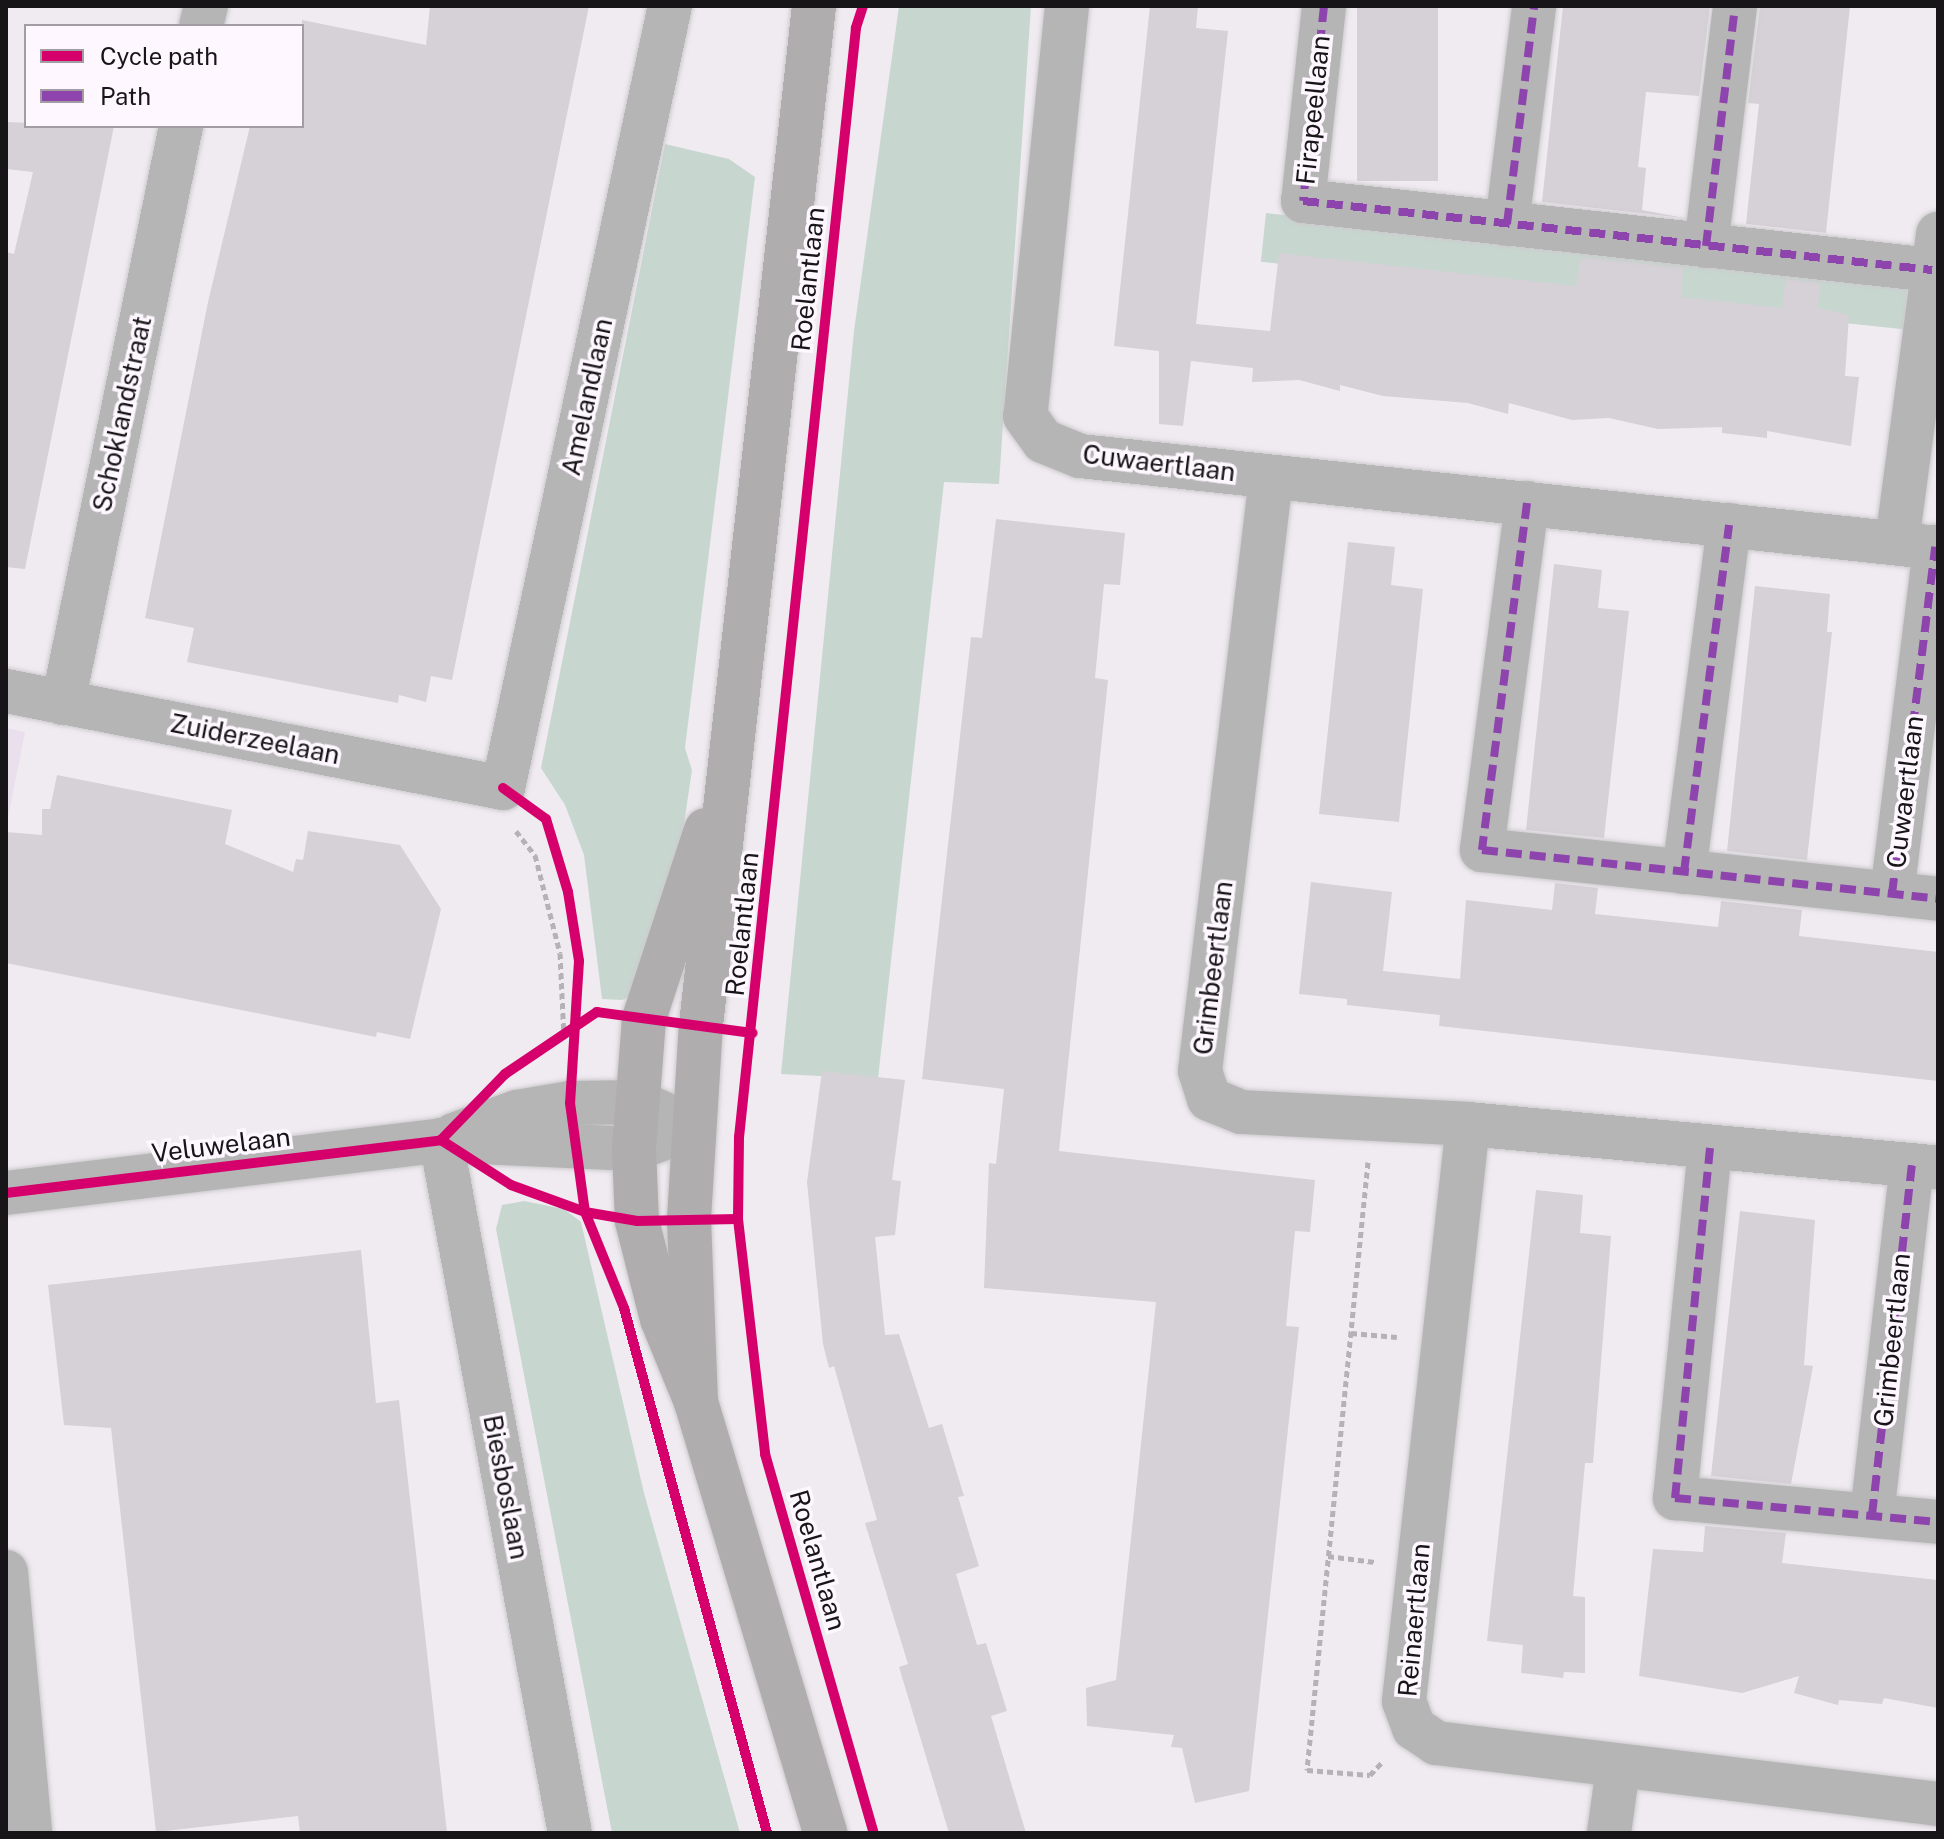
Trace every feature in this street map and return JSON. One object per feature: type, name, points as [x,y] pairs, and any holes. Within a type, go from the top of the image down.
[{"type":"main road","name":"Roelantlaan","points":[[696,1402],[689,1219],[692,1128],[726,771],[810,12]]},
{"type":"main road","name":"Roelantlaan","points":[[726,771],[644,1019],[634,1149],[637,1221],[662,1319],[696,1402],[825,1833]]},
{"type":"street","name":"Amelandlaan","points":[[491,785],[670,6]]},
{"type":"street","name":"Cuwaertlaan","points":[[1067,6],[1025,416],[1043,441],[1080,456],[1923,546],[1892,894]]},
{"type":"street","name":"Firapeellaan","points":[[1324,6],[1303,201],[1706,246],[1935,252]]},
{"type":"street","points":[[1507,224],[1534,6]]},
{"type":"street","points":[[1706,246],[1735,6]]},
{"type":"street","name":"Schoklandstraat","points":[[63,703],[181,128]]},
{"type":"street","points":[[1923,546],[1935,252]]},
{"type":"street","name":"Grimbeertlaan","points":[[1271,478],[1200,1071],[1209,1099],[1242,1112],[1468,1124],[1925,1166],[1872,1515]]},
{"type":"street","name":"Cuwaertlaan","points":[[1527,503],[1482,850],[1938,899]]},
{"type":"street","points":[[1684,872],[1729,525]]},
{"type":"street","name":"Zuiderzeelaan","points":[[6,691],[491,785]]},
{"type":"street","name":"Veluwelaan","points":[[441,1140],[517,1112],[570,1103],[638,1102],[692,1128]]},
{"type":"street","name":"Reinaertlaan","points":[[1468,1124],[1404,1701],[1414,1728],[1436,1743],[1618,1768],[1938,1804]]},
{"type":"street","name":"Veluwelaan","points":[[6,1193],[441,1140],[634,1149],[692,1128]]},
{"type":"street","name":"Biesboslaan","points":[[441,1140],[570,1833]]},
{"type":"street","points":[[1710,1148],[1675,1498],[1938,1522]]},
{"type":"street","points":[[6,1572],[11,1672],[30,1833]]},
{"type":"street","points":[[1609,1833],[1618,1768]]},
{"type":"path","points":[[491,785],[535,855],[560,953],[564,1037]]},
{"type":"path","points":[[552,1044],[578,1028],[568,1069],[570,1103]]},
{"type":"path","points":[[1372,1119],[1307,1770],[1370,1775],[1414,1728]]},
{"type":"shaded area","points":[[899,6],[1031,6],[999,484],[944,482],[878,1079],[781,1074],[854,331]]},
{"type":"shaded area","points":[[665,144],[729,159],[755,177],[685,748],[692,770],[668,932],[640,992],[622,1000],[602,999],[584,855],[565,805],[541,768]]},
{"type":"shaded area","points":[[1266,213],[1908,281],[1903,329],[1261,262]]},
{"type":"shaded area","points":[[6,728],[25,732],[6,828]]},
{"type":"shaded area","points":[[524,1201],[564,1209],[581,1222],[644,1493],[740,1833],[612,1833],[496,1229],[502,1205]]},
{"type":"building","points":[[430,6],[589,6],[452,680],[431,676],[426,702],[399,695],[398,703],[187,662],[194,628],[145,618],[208,302],[250,128],[304,128],[302,20],[426,45]]},
{"type":"building","points":[[1150,6],[1198,6],[1196,28],[1228,31],[1196,324],[1270,331],[1279,253],[1576,286],[1581,257],[1683,268],[1681,297],[1782,308],[1786,279],[1820,283],[1818,308],[1849,315],[1845,376],[1859,377],[1851,446],[1767,431],[1767,438],[1722,433],[1722,427],[1658,429],[1609,418],[1572,420],[1509,403],[1508,414],[1468,403],[1383,396],[1340,385],[1340,391],[1299,380],[1252,382],[1253,368],[1191,361],[1183,426],[1159,424],[1159,351],[1114,346]]},
{"type":"building","points":[[1357,6],[1438,6],[1438,181],[1357,181]]},
{"type":"building","points":[[1563,6],[1710,6],[1699,96],[1646,92],[1638,167],[1646,168],[1642,210],[1684,218],[1542,202]]},
{"type":"building","points":[[1760,6],[1850,6],[1826,233],[1746,224],[1759,104],[1748,103]]},
{"type":"building","points":[[6,122],[24,123],[24,128],[114,128],[25,569],[6,567],[6,252],[14,254],[33,172],[6,169]]},
{"type":"building","points":[[996,519],[1125,533],[1120,585],[1104,584],[1095,678],[1108,680],[1059,1151],[1315,1180],[1310,1232],[1295,1231],[1286,1326],[1299,1327],[1249,1791],[1195,1803],[1182,1748],[1171,1747],[1174,1735],[1087,1726],[1086,1688],[1116,1680],[1156,1302],[984,1288],[989,1163],[996,1164],[1004,1089],[922,1079],[971,637],[982,638]]},
{"type":"building","points":[[1348,542],[1395,547],[1391,585],[1423,589],[1399,822],[1319,814]]},
{"type":"building","points":[[1554,564],[1602,570],[1598,608],[1629,611],[1604,838],[1526,830]]},
{"type":"building","points":[[1755,586],[1830,594],[1827,632],[1832,632],[1807,860],[1727,851]]},
{"type":"building","points":[[57,775],[232,810],[225,844],[293,872],[296,859],[303,860],[308,831],[400,845],[441,909],[410,1039],[377,1032],[376,1037],[6,963],[6,832],[42,835],[42,809],[50,809]]},
{"type":"building","points":[[1311,882],[1392,892],[1383,971],[1460,979],[1466,900],[1552,910],[1555,883],[1598,888],[1595,914],[1718,927],[1721,901],[1802,910],[1799,936],[1938,952],[1938,1081],[1439,1026],[1440,1015],[1347,1005],[1347,999],[1299,994]]},
{"type":"building","points":[[822,1071],[905,1080],[892,1180],[901,1181],[895,1235],[875,1237],[885,1335],[899,1334],[929,1428],[942,1424],[964,1496],[958,1497],[979,1566],[956,1574],[977,1645],[986,1643],[1007,1711],[991,1716],[1026,1833],[949,1833],[899,1667],[908,1664],[865,1523],[877,1520],[834,1366],[829,1368],[823,1344],[807,1182]]},
{"type":"building","points":[[1536,1190],[1583,1195],[1580,1233],[1611,1236],[1593,1463],[1585,1463],[1573,1596],[1585,1597],[1585,1673],[1564,1672],[1563,1678],[1521,1673],[1523,1645],[1487,1641]]},
{"type":"building","points":[[1740,1211],[1815,1220],[1804,1365],[1813,1366],[1791,1484],[1711,1476]]},
{"type":"building","points":[[361,1250],[376,1403],[399,1400],[447,1833],[300,1833],[298,1816],[156,1832],[111,1428],[64,1425],[48,1285]]},
{"type":"building","points":[[1705,1526],[1786,1533],[1782,1563],[1938,1580],[1938,1708],[1884,1698],[1882,1704],[1839,1700],[1838,1705],[1794,1693],[1799,1676],[1742,1693],[1639,1676],[1653,1549],[1703,1552]]},
{"type":"marked path","points":[[1324,6],[1303,201],[1932,270]]},
{"type":"marked path","points":[[1507,224],[1534,6]]},
{"type":"marked path","points":[[1706,246],[1735,6]]},
{"type":"marked path","points":[[1527,503],[1482,850],[1938,899]]},
{"type":"marked path","points":[[1684,872],[1729,525]]},
{"type":"marked path","points":[[1892,894],[1935,547]]},
{"type":"marked path","points":[[1710,1148],[1675,1498],[1938,1522]]},
{"type":"marked path","points":[[1872,1515],[1912,1165]]},
{"type":"cycle path","points":[[863,6],[856,28],[739,1137],[738,1219],[765,1454],[874,1833]]},
{"type":"cycle path","points":[[503,788],[546,819],[568,892],[579,961],[570,1103],[585,1212],[624,1308],[767,1833]]},
{"type":"cycle path","points":[[6,1193],[441,1140],[505,1074],[597,1012],[753,1033]]},
{"type":"cycle path","points":[[441,1140],[511,1185],[585,1212],[637,1221],[738,1219]]}]
